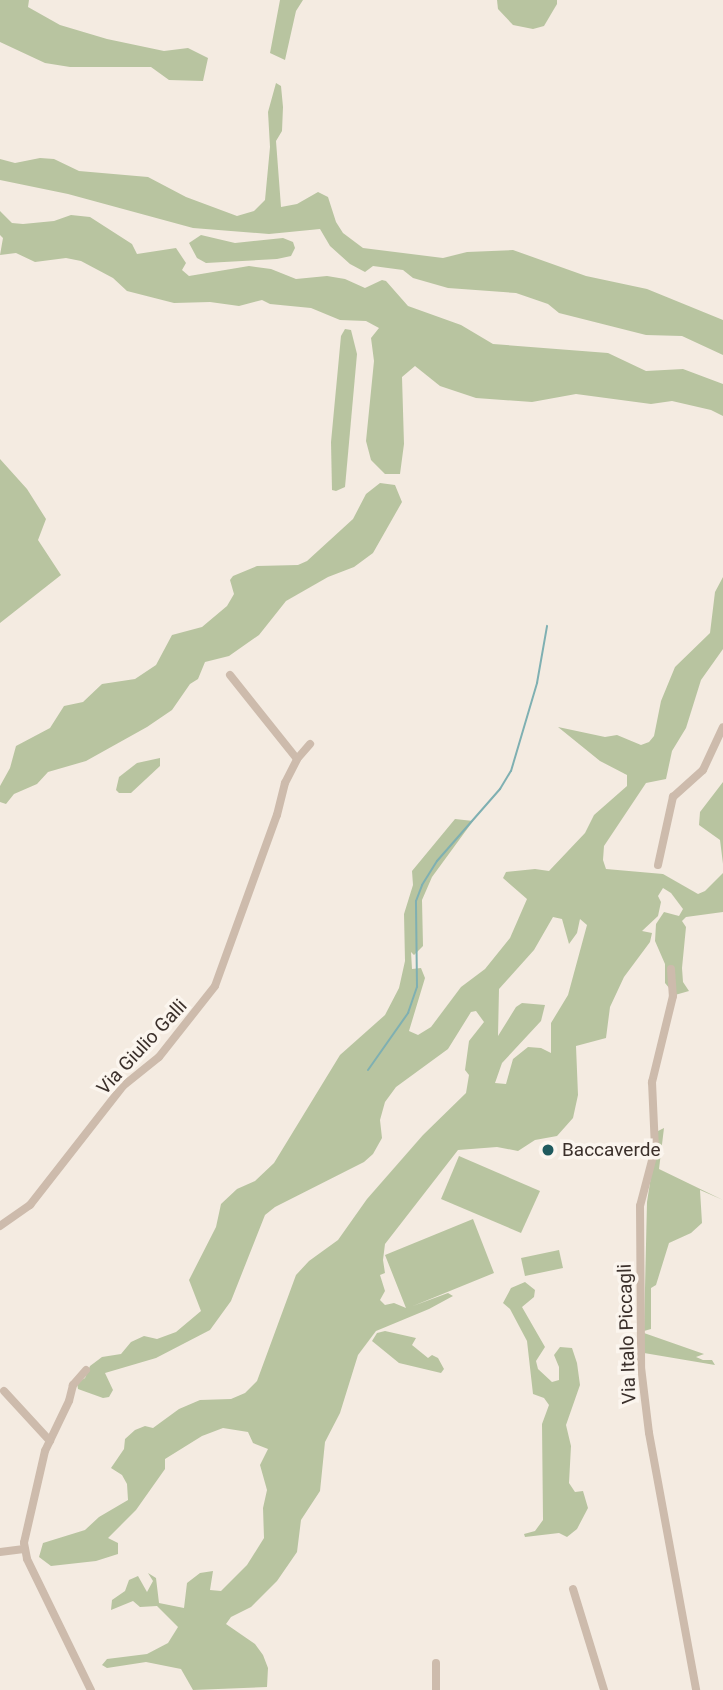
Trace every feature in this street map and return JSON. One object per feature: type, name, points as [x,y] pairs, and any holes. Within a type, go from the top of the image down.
[{"type":"street","points":[[230,675],[297,759]]},
{"type":"street","points":[[659,865],[673,797],[703,770],[723,727]]},
{"type":"street","name":"Via Giulio Galli","points":[[0,1226],[30,1205],[123,1086],[159,1058],[215,986],[277,815],[285,783],[297,759],[310,744]]},
{"type":"street","name":"Via Italo Piccagli","points":[[671,969],[673,996],[652,1082],[654,1157],[640,1206],[641,1367],[650,1443],[696,1690]]},
{"type":"street","points":[[86,1370],[73,1385],[69,1401],[50,1441],[24,1549],[91,1690]]},
{"type":"street","points":[[4,1391],[50,1441]]},
{"type":"street","points":[[1,1550],[24,1549]]},
{"type":"street","points":[[573,1589],[604,1690]]},
{"type":"street","points":[[436,1663],[436,1690]]},
{"type":"green space","points":[[0,0],[29,0],[28,7],[60,25],[107,39],[164,51],[188,48],[208,58],[203,81],[169,80],[151,67],[70,67],[45,63],[0,42]]},
{"type":"green space","points":[[280,0],[303,0],[296,11],[285,60],[270,53]]},
{"type":"green space","points":[[497,0],[557,0],[557,4],[544,26],[533,29],[513,25],[498,9]]},
{"type":"green space","points":[[276,83],[281,86],[283,107],[282,131],[276,141],[281,207],[297,204],[318,192],[328,197],[336,222],[343,233],[363,248],[443,258],[467,252],[513,250],[586,276],[647,289],[723,320],[723,355],[682,336],[646,335],[559,313],[548,304],[516,293],[448,288],[413,278],[403,270],[373,266],[365,272],[350,264],[330,246],[320,229],[269,234],[193,228],[68,194],[0,180],[0,159],[15,163],[40,158],[54,159],[79,171],[148,177],[186,197],[237,216],[254,211],[265,200],[270,147],[268,112]]},
{"type":"green space","points":[[0,211],[12,223],[23,224],[54,221],[71,215],[90,217],[132,244],[137,254],[176,248],[186,263],[182,270],[189,276],[249,266],[271,269],[296,279],[327,276],[345,279],[365,288],[382,280],[386,281],[408,306],[461,325],[493,344],[608,353],[646,371],[683,369],[723,384],[723,416],[711,410],[672,401],[651,404],[576,394],[532,402],[476,398],[440,386],[415,366],[402,377],[404,444],[400,474],[385,474],[371,460],[366,441],[374,361],[371,338],[379,328],[366,321],[340,320],[311,308],[270,304],[262,300],[239,306],[210,302],[174,303],[127,291],[113,278],[81,261],[66,258],[35,262],[16,253],[0,255],[3,238],[0,235]]},
{"type":"green space","points":[[201,235],[235,243],[283,238],[293,242],[295,248],[291,256],[277,259],[206,263],[197,258],[189,243]]},
{"type":"green space","points":[[345,329],[351,330],[357,354],[345,487],[336,491],[332,490],[331,442],[341,336]]},
{"type":"green space","points":[[0,459],[27,489],[46,519],[38,540],[61,575],[0,623]]},
{"type":"green space","points":[[380,483],[395,485],[402,502],[373,553],[354,567],[328,577],[286,601],[259,635],[229,656],[205,662],[198,679],[190,684],[172,710],[147,727],[86,761],[48,772],[37,784],[14,794],[6,804],[0,802],[0,786],[10,768],[16,746],[50,728],[64,706],[83,702],[102,684],[135,679],[156,665],[172,635],[202,627],[227,606],[234,594],[230,580],[233,576],[257,566],[298,565],[307,561],[353,519],[366,494]]},
{"type":"green space","points":[[723,577],[723,649],[701,680],[686,728],[672,751],[666,779],[646,783],[604,846],[603,860],[606,869],[663,874],[698,894],[705,891],[723,873],[723,912],[686,917],[682,921],[686,927],[683,982],[689,991],[675,995],[665,983],[665,964],[655,941],[656,924],[664,912],[679,916],[683,909],[671,893],[663,888],[658,896],[661,902],[658,916],[642,931],[652,933],[650,942],[624,977],[610,1007],[606,1038],[576,1046],[578,1095],[573,1118],[557,1136],[535,1140],[518,1151],[497,1147],[458,1150],[385,1244],[383,1260],[385,1273],[380,1275],[385,1291],[380,1300],[385,1305],[394,1303],[406,1308],[385,1255],[473,1219],[494,1273],[413,1306],[448,1293],[453,1296],[376,1331],[358,1355],[340,1413],[325,1442],[320,1491],[301,1520],[297,1552],[277,1581],[251,1607],[231,1617],[226,1624],[255,1644],[263,1655],[268,1668],[267,1687],[193,1690],[181,1669],[146,1662],[107,1668],[102,1665],[107,1659],[147,1654],[168,1643],[178,1627],[157,1606],[140,1607],[133,1601],[111,1610],[112,1600],[125,1591],[129,1580],[138,1576],[147,1592],[153,1581],[148,1573],[156,1578],[159,1603],[184,1608],[187,1583],[200,1573],[213,1571],[210,1590],[221,1591],[247,1565],[264,1538],[263,1508],[267,1490],[260,1465],[268,1449],[253,1443],[248,1432],[223,1428],[202,1436],[165,1459],[165,1469],[136,1510],[108,1538],[118,1543],[118,1554],[96,1561],[51,1566],[39,1557],[43,1543],[85,1530],[99,1517],[128,1500],[127,1484],[122,1475],[111,1468],[124,1449],[125,1439],[135,1430],[145,1426],[153,1428],[179,1409],[200,1400],[231,1399],[245,1393],[257,1381],[296,1275],[309,1261],[338,1240],[367,1199],[423,1135],[466,1093],[469,1075],[465,1070],[469,1041],[484,1022],[476,1011],[471,1012],[448,1049],[396,1087],[385,1102],[380,1120],[382,1138],[373,1154],[364,1162],[275,1207],[265,1215],[231,1301],[210,1330],[156,1358],[105,1373],[113,1390],[109,1397],[103,1398],[78,1389],[77,1383],[85,1378],[90,1366],[102,1357],[121,1354],[131,1342],[144,1336],[157,1339],[176,1332],[201,1311],[189,1280],[216,1227],[221,1204],[237,1189],[255,1181],[274,1163],[340,1055],[385,1015],[399,988],[405,961],[404,914],[413,885],[412,871],[455,819],[473,821],[432,877],[422,900],[423,946],[414,955],[411,952],[412,969],[421,968],[425,978],[409,1031],[418,1035],[431,1027],[461,987],[485,969],[510,938],[527,899],[503,878],[506,872],[535,869],[549,871],[585,833],[594,815],[627,786],[627,775],[600,761],[558,727],[605,737],[617,735],[641,745],[649,742],[654,736],[661,701],[675,667],[710,633],[715,592]],"holes":[[[553,917],[562,919],[569,944],[577,933],[580,919],[587,925],[568,995],[551,1023],[551,1053],[541,1048],[528,1047],[513,1059],[506,1084],[495,1083],[502,1063],[541,1021],[545,1005],[522,1003],[516,1007],[498,1036],[499,989],[534,950]]]},
{"type":"green space","points":[[160,758],[160,766],[131,793],[119,793],[116,790],[119,777],[137,763]]},
{"type":"green space","points":[[723,782],[723,864],[720,840],[699,825],[700,812]]},
{"type":"green space","points":[[664,1128],[659,1169],[723,1200],[700,1190],[702,1223],[691,1233],[669,1243],[656,1285],[651,1288],[651,1329],[644,1331],[647,1202],[658,1131]]},
{"type":"green space","points":[[459,1156],[540,1191],[521,1233],[441,1199]]},
{"type":"green space","points":[[559,1250],[563,1268],[525,1276],[521,1258]]},
{"type":"green space","points":[[525,1282],[535,1290],[534,1297],[522,1307],[545,1347],[536,1361],[538,1369],[552,1382],[559,1380],[559,1367],[554,1355],[560,1347],[572,1348],[577,1363],[580,1385],[566,1425],[571,1446],[569,1483],[575,1492],[583,1491],[588,1508],[577,1529],[567,1537],[559,1533],[525,1537],[524,1534],[535,1531],[543,1520],[542,1424],[549,1405],[544,1398],[533,1394],[527,1341],[510,1309],[503,1303],[511,1288]]},
{"type":"green space","points":[[385,1331],[416,1338],[412,1345],[428,1358],[432,1355],[438,1358],[444,1369],[441,1373],[399,1363],[372,1341],[377,1333]]},
{"type":"green space","points":[[644,1333],[704,1354],[696,1357],[712,1360],[715,1365],[644,1353]]},
{"type":"waterway","points":[[368,1070],[408,1013],[417,987],[416,901],[422,885],[437,861],[500,789],[511,771],[537,683],[547,626]]},
{"type":"place","name":"Baccaverde","points":[[548,1150]]}]
